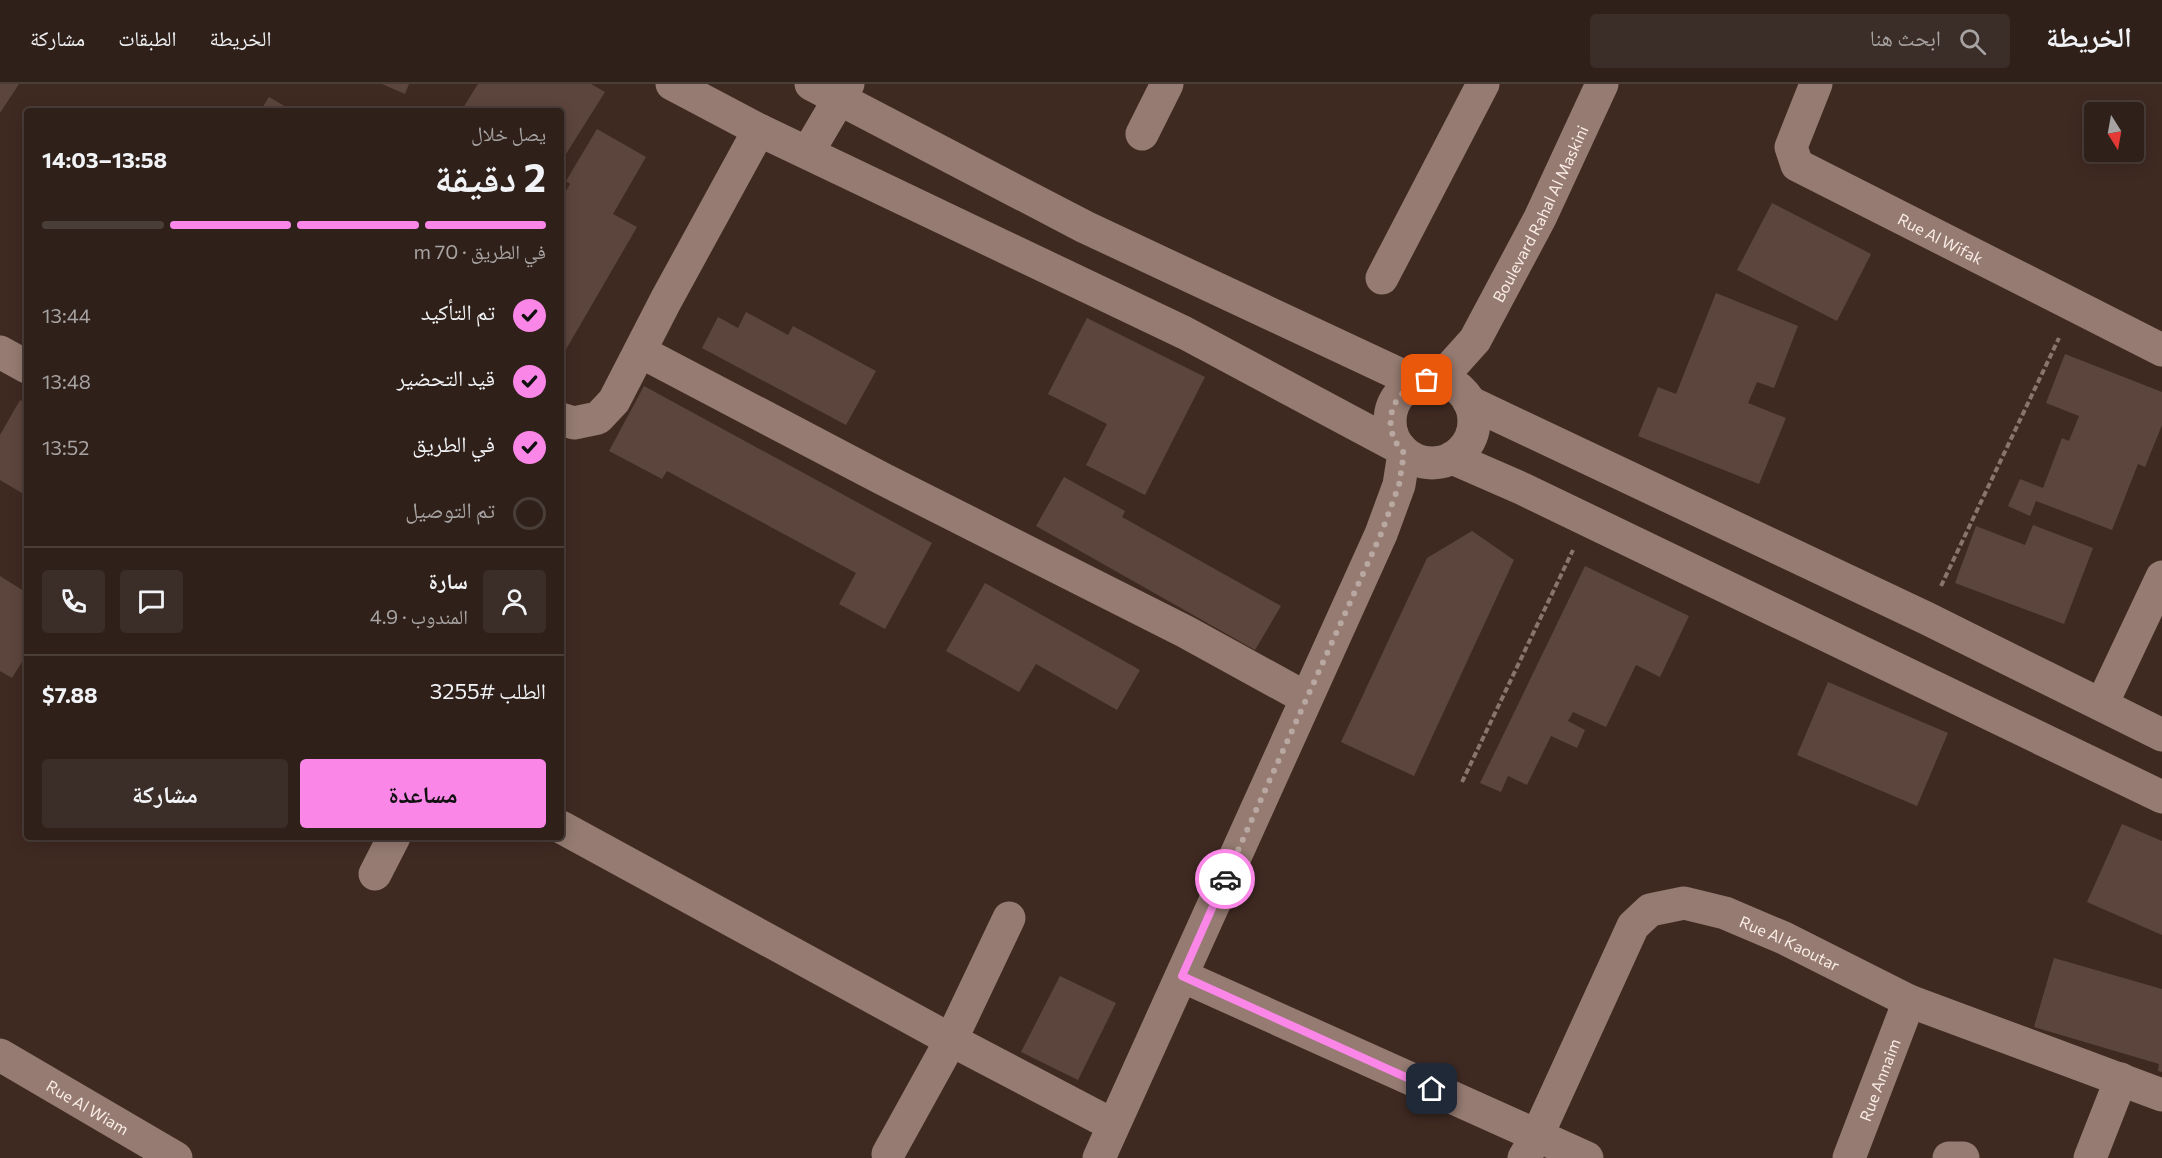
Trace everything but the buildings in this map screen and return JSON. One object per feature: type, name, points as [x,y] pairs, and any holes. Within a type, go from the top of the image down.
[{"type":"street","points":[[672,84],[759,130],[1185,333],[1420,455],[1587,520],[2162,797]]},
{"type":"street","points":[[811,84],[844,91],[1085,227],[1447,389],[1926,618],[2162,735]]},
{"type":"street","points":[[1142,134],[1167,84]]},
{"type":"street","points":[[1382,278],[1483,84]]},
{"type":"street","name":"Boulevard Rahal Al Maskini","points":[[1420,455],[1467,444],[1472,434],[1474,423],[1447,389],[1540,218],[1602,84]]},
{"type":"street","name":"Rue Al Wifak","points":[[1816,84],[1791,147],[1797,165],[2162,350]]},
{"type":"street","points":[[808,152],[844,91]]},
{"type":"street","points":[[564,420],[574,423],[598,418],[614,401],[759,130]]},
{"type":"street","points":[[0,352],[24,365]]},
{"type":"street","points":[[641,352],[893,484],[1186,632],[1306,698]]},
{"type":"street","points":[[1420,455],[1393,439],[1390,417],[1398,395],[1447,389]]},
{"type":"street","points":[[1102,1157],[1113,1125],[1381,534],[1399,485],[1420,455]]},
{"type":"street","points":[[2102,704],[2162,577]]},
{"type":"street","points":[[564,829],[951,1040],[1113,1125]]},
{"type":"street","points":[[375,874],[392,840]]},
{"type":"street","name":"Rue Al Kaoutar","points":[[1530,1147],[1633,926],[1650,910],[1684,903],[1725,913],[1784,938],[1909,1000],[2162,1095]]},
{"type":"street","points":[[888,1154],[951,1040],[1009,918]]},
{"type":"street","points":[[1182,976],[1530,1147],[1587,1158]]},
{"type":"street","name":"Rue Annaim","points":[[1849,1158],[1909,1000]]},
{"type":"street","name":"Rue Al Wiam","points":[[0,1055],[176,1158]]},
{"type":"street","points":[[2090,1158],[2121,1080]]},
{"type":"street","points":[[1949,1158],[1962,1158]]},
{"type":"path","points":[[1926,618],[2075,305]]},
{"type":"path","points":[[1462,782],[1587,520]]},
{"type":"way so far","points":[[1225,879],[1385,525],[1403,469],[1404,453],[1393,439],[1390,428],[1393,406],[1398,395],[1407,388],[1416,382],[1427,380]]},
{"type":"route","points":[[1225,879],[1182,976],[1432,1089]]}]
